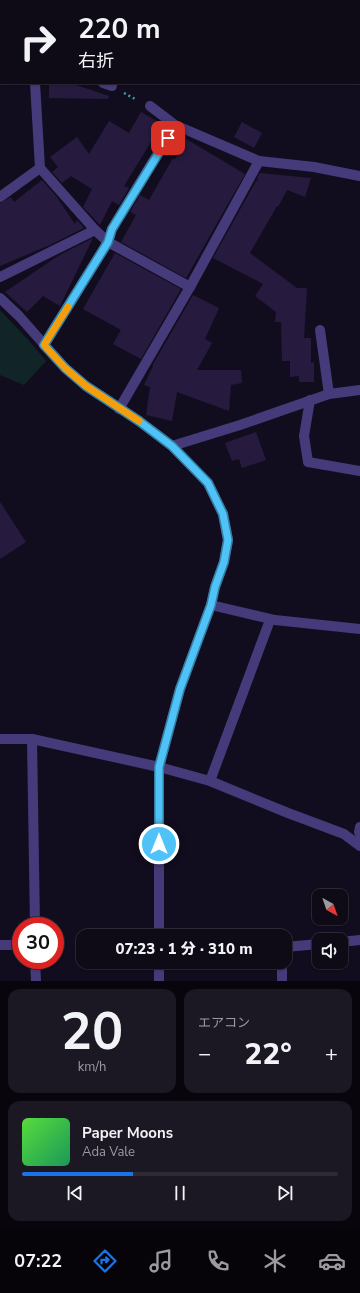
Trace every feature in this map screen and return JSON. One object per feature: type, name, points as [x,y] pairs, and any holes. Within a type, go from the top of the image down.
[{"type":"street","points":[[35,84],[40,168],[95,230],[108,242],[190,287]]},
{"type":"street","points":[[150,106],[175,125],[259,161],[314,167],[360,176]]},
{"type":"street","points":[[44,345],[108,242],[112,229],[175,125]]},
{"type":"street","points":[[119,409],[190,287],[259,161]]},
{"type":"street","points":[[0,197],[40,168]]},
{"type":"street","points":[[0,277],[95,230]]},
{"type":"street","points":[[0,298],[19,316],[65,368],[86,386],[139,421],[172,446],[208,483],[223,514],[228,540],[224,562],[215,587],[211,605],[180,689],[159,767],[159,929]]},
{"type":"street","points":[[320,330],[329,394]]},
{"type":"street","points":[[172,446],[240,425],[329,394],[360,390]]},
{"type":"street","points":[[310,400],[304,436],[308,462],[360,471]]},
{"type":"street","points":[[211,605],[270,620],[360,629]]},
{"type":"street","points":[[210,781],[270,620]]},
{"type":"street","points":[[0,739],[32,739],[159,767],[210,781],[344,834],[360,846]]},
{"type":"street","points":[[32,739],[35,917]]},
{"type":"street","points":[[360,827],[360,835]]},
{"type":"street","points":[[348,941],[360,940]]},
{"type":"street","points":[[0,945],[12,945]]},
{"type":"street","points":[[292,946],[312,945]]},
{"type":"street","points":[[35,969],[36,981]]},
{"type":"street","points":[[159,969],[159,981]]},
{"type":"street","points":[[282,969],[282,981]]},
{"type":"path","points":[[107,85],[150,106]]},
{"type":"green space","points":[[0,310],[46,361],[24,385],[0,375]]},
{"type":"building","points":[[49,84],[73,84],[109,96],[108,99],[49,98]]},
{"type":"building","points":[[141,112],[162,124],[124,186],[129,188],[119,205],[112,201],[100,225],[83,207],[92,189],[71,176],[62,183],[52,172],[58,167],[50,157],[77,137],[89,154],[109,121],[129,133]]},
{"type":"building","points":[[242,122],[262,133],[254,148],[234,137]]},
{"type":"building","points":[[186,139],[245,174],[186,278],[121,242],[136,215],[130,212],[140,195],[149,200],[173,158],[175,159]]},
{"type":"building","points":[[260,173],[311,178],[305,197],[287,190],[250,253],[297,288],[307,288],[304,338],[311,338],[311,363],[314,362],[314,382],[299,382],[299,376],[290,377],[290,361],[282,361],[281,322],[275,322],[276,312],[255,296],[263,284],[213,258],[257,181]]},
{"type":"building","points":[[42,180],[56,196],[75,224],[77,220],[84,228],[50,245],[0,266],[0,203],[11,197],[14,202]]},
{"type":"building","points":[[93,238],[60,306],[43,296],[27,312],[5,292],[58,256]]},
{"type":"building","points":[[115,253],[181,289],[141,359],[113,344],[121,330],[83,309]]},
{"type":"building","points":[[193,295],[219,308],[205,339],[212,343],[197,370],[241,370],[242,383],[231,385],[229,411],[177,392],[172,421],[146,415],[150,387],[144,385],[152,366]]},
{"type":"building","points":[[256,432],[266,460],[242,468],[239,459],[232,461],[225,443]]},
{"type":"building","points":[[0,502],[26,542],[0,559]]},
{"type":"slow traffic","points":[[68,307],[44,345],[65,368],[86,386],[139,421]]},
{"type":"route","points":[[159,844],[159,767],[180,689],[211,605],[215,587],[224,562],[228,540],[223,514],[208,483],[172,446],[139,421],[86,386],[65,368],[44,345],[108,242],[112,229],[168,138]]}]
